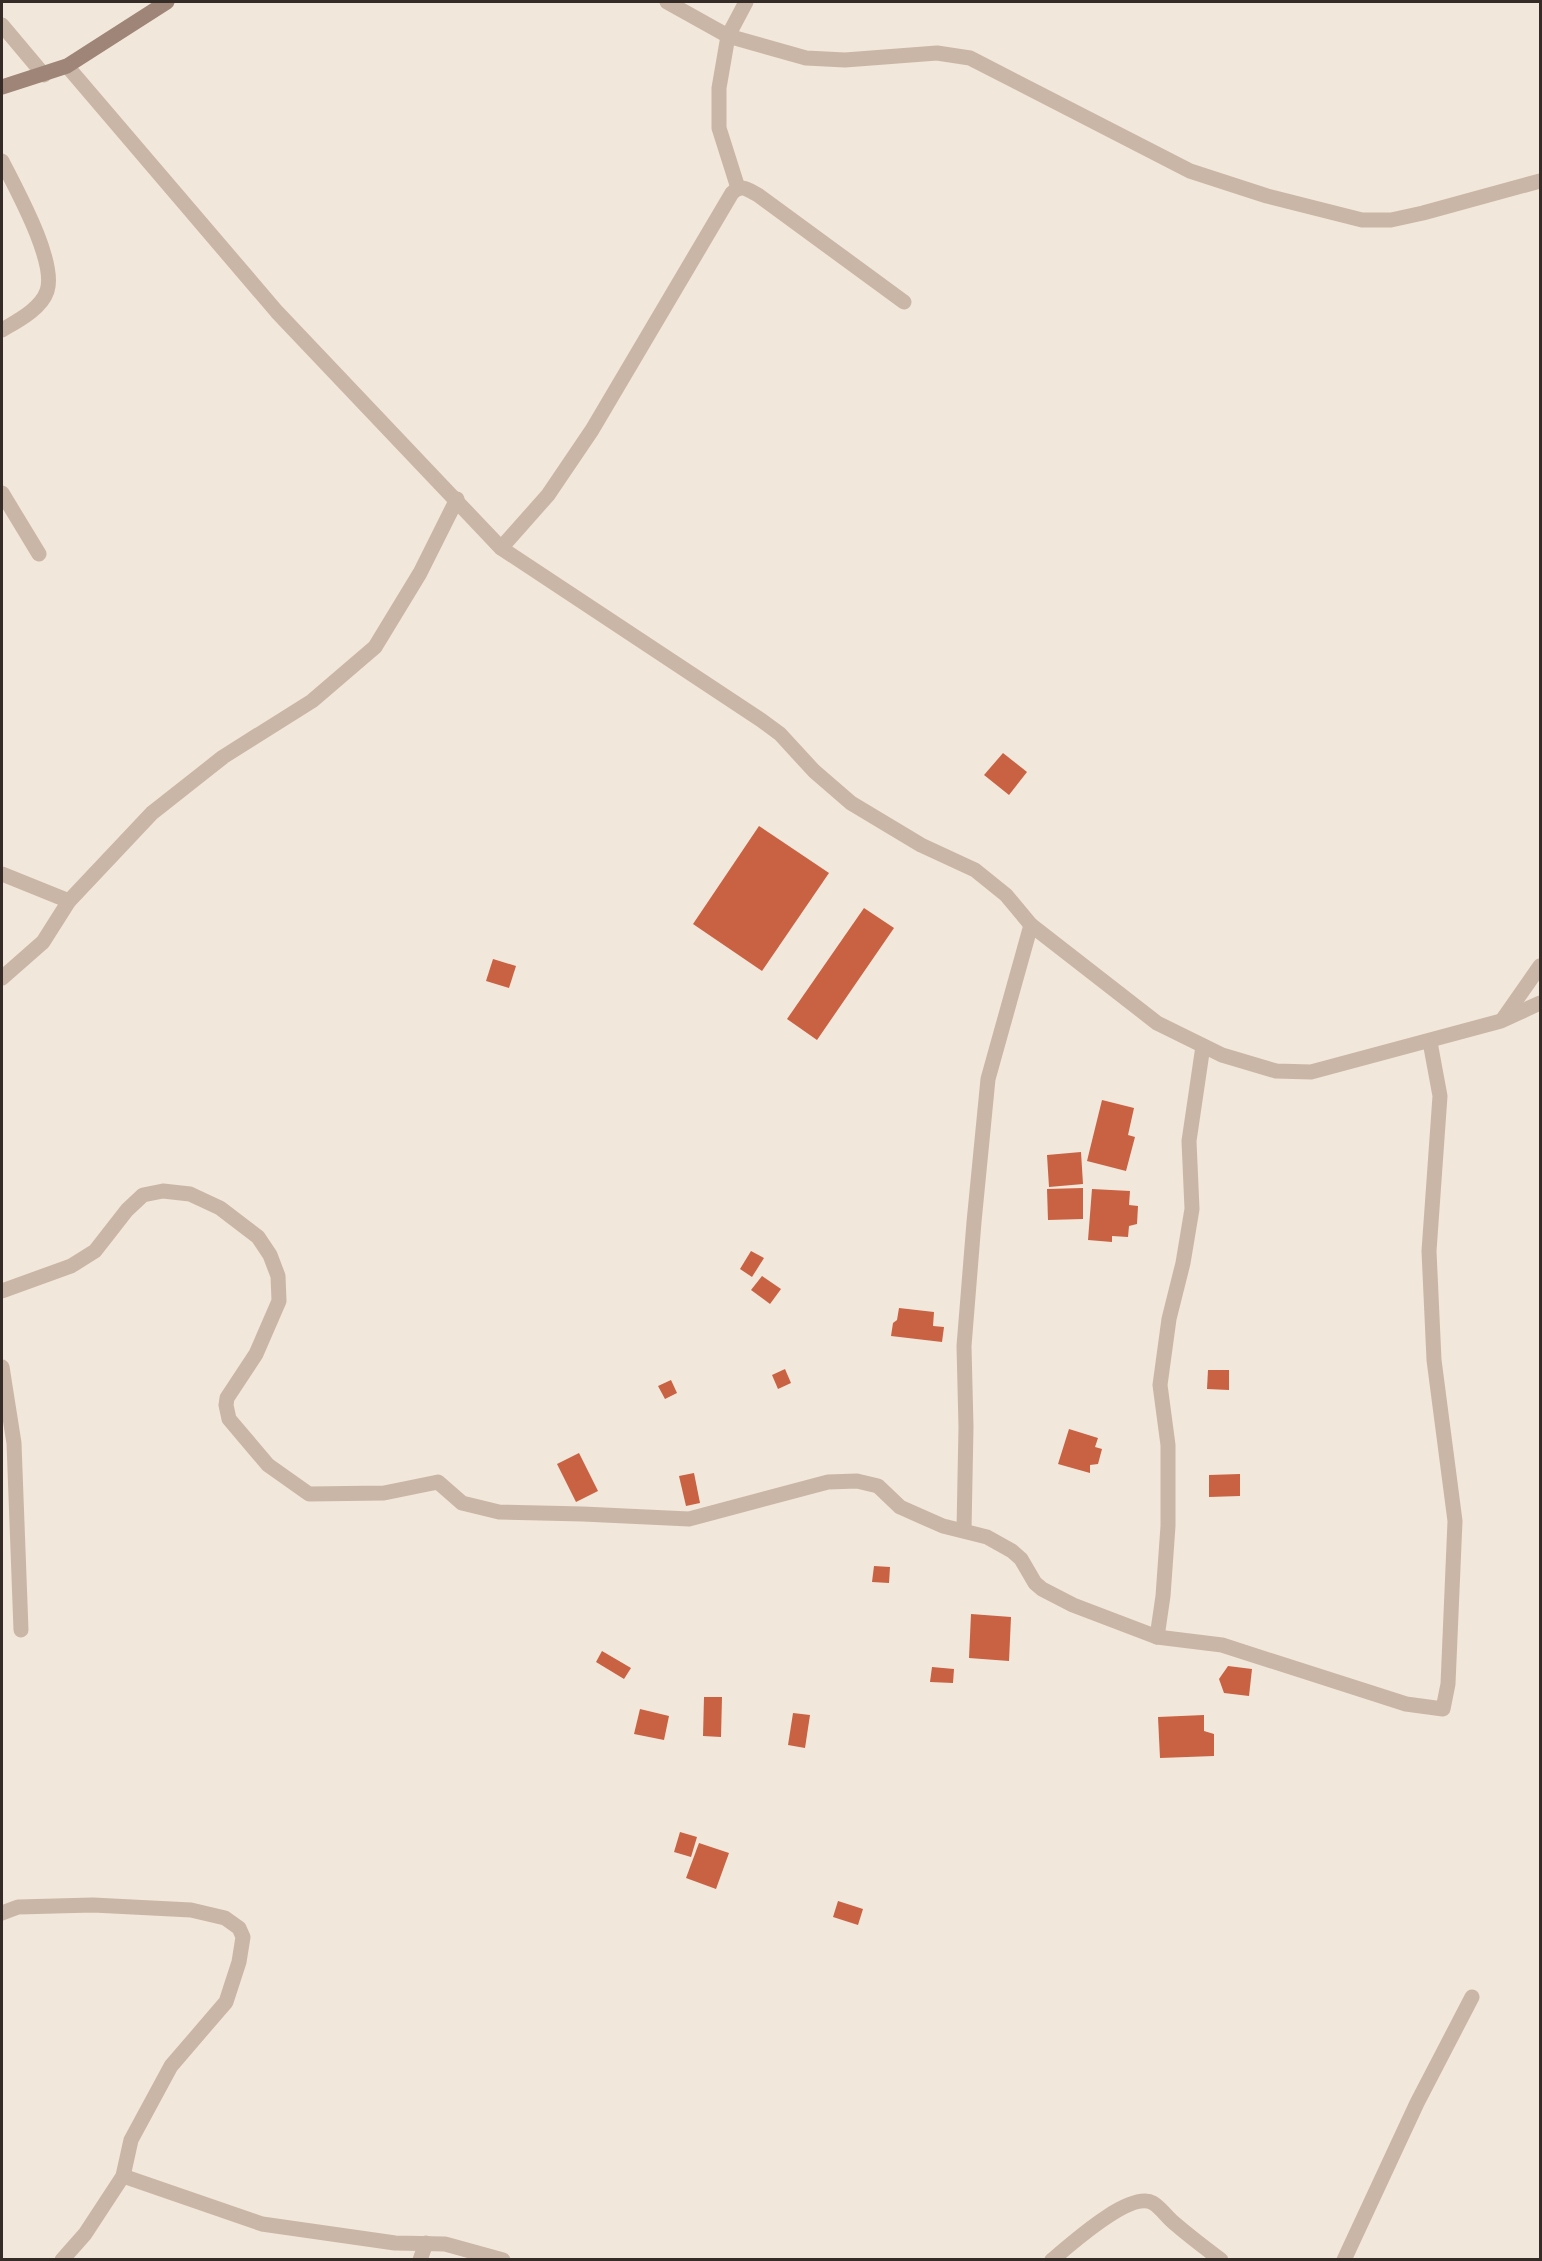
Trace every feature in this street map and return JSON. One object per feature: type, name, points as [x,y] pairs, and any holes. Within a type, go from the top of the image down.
[{"type":"main road","points":[[2,87],[67,66],[167,2]]},
{"type":"street","points":[[667,2],[728,36],[806,58],[845,60],[937,53],[970,58],[1190,171],[1267,196],[1362,220],[1391,220],[1423,213],[1540,181]]},
{"type":"street","points":[[738,188],[719,128],[719,88],[728,36],[746,2]]},
{"type":"street","points":[[2,25],[44,75]]},
{"type":"street","points":[[67,66],[278,312],[501,548],[761,720],[780,734],[814,771],[851,803],[921,845],[975,870],[1006,895],[1031,925],[1157,1023],[1222,1055],[1276,1071],[1311,1072],[1502,1021],[1540,1003]]},
{"type":"street","points":[[2,161],[31,221],[43,251],[49,276],[47,292],[40,303],[22,318],[2,330]]},
{"type":"street","points":[[501,548],[548,495],[592,430],[732,193],[738,188],[744,187],[758,195],[904,302]]},
{"type":"street","points":[[2,493],[39,554]]},
{"type":"street","points":[[2,978],[44,942],[69,901],[152,813],[223,757],[312,701],[375,648],[420,573],[457,499]]},
{"type":"street","points":[[2,874],[69,901]]},
{"type":"street","points":[[964,1530],[966,1426],[964,1346],[988,1078],[1031,925]]},
{"type":"street","points":[[1502,1021],[1540,966]]},
{"type":"street","points":[[2,1291],[71,1266],[95,1251],[127,1210],[143,1195],[163,1191],[190,1194],[230,1215],[258,1237],[270,1255],[278,1276],[279,1301],[256,1354],[228,1398],[226,1405],[229,1419],[268,1465],[309,1494],[384,1492],[438,1482],[462,1503],[499,1512],[688,1519],[828,1482],[857,1481],[878,1486],[900,1507],[944,1526],[987,1537],[1012,1551],[1021,1559],[1035,1583],[1073,1605],[1157,1637],[1222,1645],[1406,1704],[1443,1709],[1448,1684],[1455,1521],[1434,1360],[1429,1251],[1440,1096],[1430,1042]]},
{"type":"street","points":[[1157,1637],[1163,1596],[1168,1526],[1168,1445],[1160,1385],[1169,1319],[1183,1263],[1192,1209],[1189,1141],[1203,1046]]},
{"type":"street","points":[[2,1367],[14,1443],[21,1630]]},
{"type":"street","points":[[2,1913],[18,1907],[93,1905],[191,1910],[225,1918],[238,1928],[243,1937],[239,1962],[226,2002],[171,2066],[132,2140],[123,2176],[85,2234],[62,2259]]},
{"type":"street","points":[[1344,2259],[1417,2103],[1472,1997]]},
{"type":"street","points":[[123,2176],[262,2224],[395,2243],[445,2244],[503,2259]]},
{"type":"street","points":[[1052,2259],[1111,2215],[1131,2203],[1145,2201],[1153,2203],[1173,2222],[1221,2259]]},
{"type":"street","points":[[420,2259],[426,2243]]},
{"type":"building","points":[[1003,753],[1027,772],[1009,795],[984,775]]},
{"type":"building","points":[[759,826],[829,873],[762,971],[693,924]]},
{"type":"building","points":[[864,908],[894,928],[817,1040],[787,1019]]},
{"type":"building","points":[[493,959],[516,966],[509,988],[486,981]]},
{"type":"building","points":[[1102,1100],[1134,1108],[1128,1135],[1135,1137],[1126,1171],[1087,1161]]},
{"type":"building","points":[[1081,1152],[1083,1184],[1049,1187],[1047,1155]]},
{"type":"building","points":[[1083,1188],[1083,1219],[1048,1220],[1047,1189]]},
{"type":"building","points":[[1092,1189],[1130,1191],[1129,1205],[1138,1206],[1137,1224],[1129,1226],[1128,1237],[1112,1236],[1112,1242],[1088,1240]]},
{"type":"building","points":[[751,1251],[764,1258],[752,1277],[740,1269]]},
{"type":"building","points":[[762,1276],[781,1289],[770,1304],[751,1290]]},
{"type":"building","points":[[899,1308],[934,1312],[933,1326],[944,1327],[942,1342],[891,1336]]},
{"type":"building","points":[[785,1369],[791,1383],[778,1389],[772,1375]]},
{"type":"building","points":[[1208,1370],[1229,1370],[1229,1390],[1207,1389]]},
{"type":"building","points":[[671,1380],[677,1393],[665,1399],[658,1386]]},
{"type":"building","points":[[1069,1429],[1098,1438],[1095,1447],[1102,1449],[1098,1464],[1090,1465],[1090,1473],[1058,1464]]},
{"type":"building","points":[[579,1453],[598,1491],[576,1502],[557,1464]]},
{"type":"building","points":[[694,1473],[700,1503],[686,1506],[679,1476]]},
{"type":"building","points":[[1240,1474],[1240,1496],[1209,1497],[1209,1475]]},
{"type":"building","points":[[874,1566],[890,1567],[889,1583],[872,1582]]},
{"type":"building","points":[[971,1614],[1011,1617],[1009,1661],[969,1658]]},
{"type":"building","points":[[602,1651],[631,1668],[624,1679],[596,1662]]},
{"type":"building","points":[[1228,1666],[1252,1669],[1249,1696],[1224,1693],[1219,1679]]},
{"type":"building","points":[[932,1667],[954,1669],[953,1683],[930,1682]]},
{"type":"building","points":[[704,1697],[722,1697],[721,1737],[703,1736]]},
{"type":"building","points":[[640,1709],[669,1716],[664,1740],[634,1734]]},
{"type":"building","points":[[793,1713],[810,1715],[805,1748],[788,1745]]},
{"type":"building","points":[[1204,1715],[1204,1731],[1214,1734],[1214,1756],[1160,1758],[1158,1717]]},
{"type":"building","points":[[680,1832],[697,1837],[691,1857],[674,1852]]},
{"type":"building","points":[[699,1843],[729,1853],[716,1889],[686,1878]]},
{"type":"building","points":[[838,1901],[863,1909],[858,1925],[833,1917]]}]
